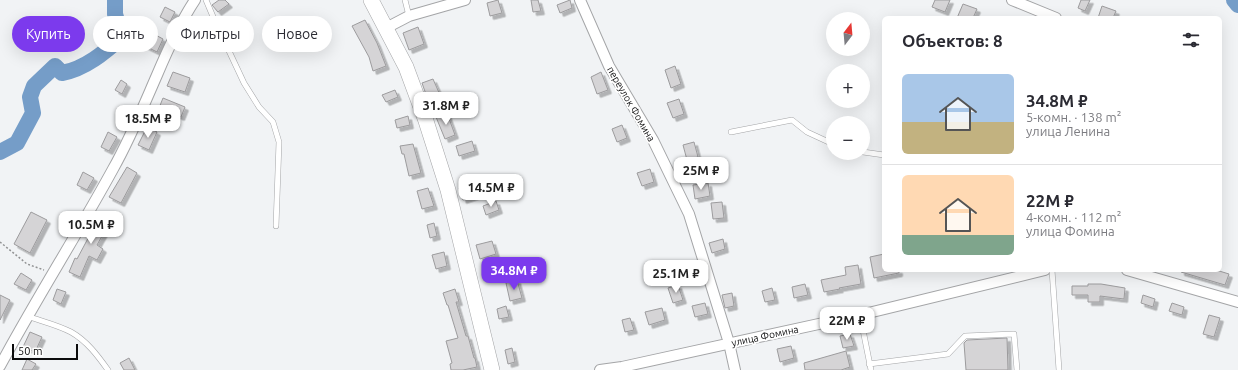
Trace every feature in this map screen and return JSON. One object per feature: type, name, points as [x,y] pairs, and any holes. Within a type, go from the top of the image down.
[{"type":"street","points":[[0,366],[27,316],[113,169],[173,39],[195,0]]},
{"type":"street","points":[[371,0],[406,67],[426,121],[448,190],[492,370]]},
{"type":"street","points":[[386,28],[409,16],[465,0]]},
{"type":"street","name":"переулок Фомина","points":[[580,0],[609,66],[653,140],[689,214],[729,343],[735,370]]},
{"type":"street","points":[[1012,0],[1051,16]]},
{"type":"street","name":"улица Фомина","points":[[600,370],[622,367],[860,315],[1037,272]]},
{"type":"street","points":[[1134,272],[1238,302]]},
{"type":"lane","points":[[206,0],[244,83],[259,107],[273,122],[279,142],[276,226]]},
{"type":"lane","points":[[405,0],[409,16]]},
{"type":"lane","points":[[731,132],[792,120],[807,132],[826,141]]},
{"type":"lane","points":[[870,153],[882,155]]},
{"type":"lane","points":[[1052,272],[1059,370]]},
{"type":"lane","points":[[860,315],[871,370]]},
{"type":"lane","points":[[27,316],[71,332],[84,341],[95,352],[108,370]]},
{"type":"lane","points":[[869,364],[948,354],[965,336],[1014,334],[1017,370]]},
{"type":"path","points":[[0,242],[27,264],[53,273]]},
{"type":"building","points":[[219,0],[225,0],[229,4],[218,12],[212,5]]},
{"type":"building","points":[[498,0],[502,13],[490,16],[487,3]]},
{"type":"building","points":[[531,0],[538,0],[541,11],[533,12]]},
{"type":"building","points":[[570,0],[572,8],[560,13],[557,5]]},
{"type":"building","points":[[935,0],[950,0],[945,12],[932,7]]},
{"type":"building","points":[[1081,0],[1090,0],[1085,11],[1078,8]]},
{"type":"building","points":[[963,4],[977,9],[974,16],[958,16]]},
{"type":"building","points":[[1102,6],[1116,11],[1114,16],[1099,16]]},
{"type":"building","points":[[165,7],[175,12],[173,16],[166,16],[166,20],[160,17]]},
{"type":"building","points":[[365,20],[377,43],[386,66],[373,71],[369,57],[352,26]]},
{"type":"building","points":[[418,27],[424,44],[409,50],[403,33]]},
{"type":"building","points":[[158,36],[163,39],[158,50]]},
{"type":"building","points":[[675,66],[681,84],[671,88],[665,70]]},
{"type":"building","points":[[173,72],[190,78],[185,92],[167,86]]},
{"type":"building","points":[[601,72],[608,90],[597,94],[591,77]]},
{"type":"building","points":[[433,79],[440,95],[428,100],[422,83]]},
{"type":"building","points":[[121,80],[127,84],[122,94],[115,90]]},
{"type":"building","points":[[395,90],[398,97],[386,102],[382,95]]},
{"type":"building","points":[[163,98],[185,107],[181,117],[159,108]]},
{"type":"building","points":[[679,99],[684,114],[673,118],[667,103]]},
{"type":"building","points":[[447,113],[455,135],[445,139],[436,117]]},
{"type":"building","points":[[408,116],[410,125],[397,128],[395,120]]},
{"type":"building","points":[[622,125],[627,138],[617,142],[612,129]]},
{"type":"building","points":[[147,127],[157,132],[149,150],[138,145]]},
{"type":"building","points":[[108,132],[117,137],[109,151],[101,147]]},
{"type":"building","points":[[472,141],[475,151],[459,156],[456,146]]},
{"type":"building","points":[[694,142],[698,157],[687,160],[683,145]]},
{"type":"building","points":[[413,144],[421,173],[409,176],[404,154],[402,154],[400,146]]},
{"type":"building","points":[[127,167],[137,173],[121,203],[109,197]]},
{"type":"building","points":[[650,169],[654,182],[642,186],[637,173]]},
{"type":"building","points":[[83,172],[94,178],[87,190],[77,185]]},
{"type":"building","points":[[708,183],[710,196],[695,199],[693,185]]},
{"type":"building","points":[[472,185],[475,196],[463,200],[459,188]]},
{"type":"building","points":[[428,188],[434,206],[422,209],[417,191]]},
{"type":"building","points":[[496,201],[499,210],[486,215],[483,206]]},
{"type":"building","points":[[722,202],[724,218],[713,219],[711,203]]},
{"type":"building","points":[[31,212],[47,220],[30,253],[14,244]]},
{"type":"building","points":[[99,213],[111,220],[97,245],[103,249],[97,260],[89,256],[80,277],[69,272],[75,258],[77,259],[93,229],[91,228]]},
{"type":"building","points":[[434,223],[437,236],[430,238],[427,225]]},
{"type":"building","points":[[723,239],[725,249],[712,253],[709,243]]},
{"type":"building","points":[[492,241],[496,254],[480,259],[476,245]]},
{"type":"building","points":[[444,252],[447,266],[436,269],[432,255]]},
{"type":"building","points":[[882,254],[882,272],[899,273],[874,278],[870,257]]},
{"type":"building","points":[[858,265],[861,284],[824,292],[821,280],[846,275],[845,267]]},
{"type":"building","points":[[1181,272],[1222,272],[1229,274],[1225,285]]},
{"type":"building","points":[[21,273],[32,280],[26,290],[14,284]]},
{"type":"building","points":[[517,280],[522,298],[510,301],[506,283]]},
{"type":"building","points":[[805,284],[808,295],[794,298],[792,287]]},
{"type":"building","points":[[1088,284],[1101,284],[1125,288],[1124,299],[1100,296],[1100,302],[1088,302],[1088,295],[1072,295],[1072,286],[1088,286]]},
{"type":"building","points":[[678,285],[683,300],[673,303],[668,288]]},
{"type":"building","points":[[772,288],[775,300],[765,302],[762,291]]},
{"type":"building","points":[[57,289],[66,292],[61,304],[53,300]]},
{"type":"building","points":[[455,289],[459,302],[456,302],[477,367],[463,370],[451,370],[450,364],[452,363],[446,341],[458,338],[443,293]]},
{"type":"building","points":[[732,293],[734,306],[725,308],[722,295]]},
{"type":"building","points":[[0,295],[10,300],[0,320]]},
{"type":"building","points":[[1143,295],[1155,299],[1153,307],[1141,303]]},
{"type":"building","points":[[705,303],[708,314],[695,317],[692,306]]},
{"type":"building","points":[[1172,303],[1184,307],[1182,315],[1169,311]]},
{"type":"building","points":[[506,306],[509,317],[499,319],[497,309]]},
{"type":"building","points":[[662,308],[665,320],[649,325],[645,312]]},
{"type":"building","points":[[1209,315],[1220,318],[1214,337],[1203,334]]},
{"type":"building","points":[[630,318],[634,330],[625,332],[622,320]]},
{"type":"building","points":[[30,332],[42,337],[35,352],[23,347]]},
{"type":"building","points":[[850,334],[854,346],[843,348],[840,336]]},
{"type":"building","points":[[1007,338],[1008,370],[966,370],[964,343],[967,340]]},
{"type":"building","points":[[791,346],[794,358],[780,362],[777,349]]},
{"type":"building","points":[[512,348],[515,362],[508,364],[505,350]]},
{"type":"building","points":[[846,351],[850,367],[841,370],[805,370],[804,363]]},
{"type":"building","points":[[129,358],[135,370],[124,370],[120,363]]},
{"type":"building","points":[[27,359],[36,364],[32,370],[22,370]]},
{"type":"waterway","points":[[0,152],[17,143],[33,113],[30,97],[34,86],[55,66],[62,73],[79,68],[102,54],[122,37],[115,14],[115,0]]},
{"type":"waterway","points":[[1234,0],[1238,5]]}]
